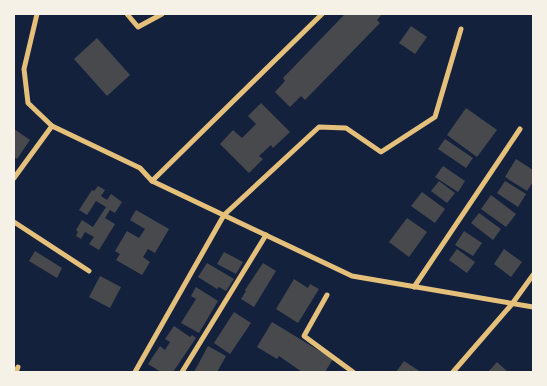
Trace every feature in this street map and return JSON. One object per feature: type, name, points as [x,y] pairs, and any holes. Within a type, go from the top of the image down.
[{"type":"street","points":[[36,14],[24,69],[28,103],[52,126],[140,168],[152,181],[352,276],[533,307]]},
{"type":"street","points":[[127,14],[138,27],[162,14]]},
{"type":"street","points":[[152,181],[322,14]]},
{"type":"street","points":[[135,372],[224,215],[319,127],[346,128],[381,152],[435,117],[461,29]]},
{"type":"street","points":[[14,178],[52,126]]},
{"type":"street","points":[[414,287],[520,129]]},
{"type":"street","points":[[14,222],[89,271]]},
{"type":"street","points":[[182,372],[266,235]]},
{"type":"street","points":[[453,372],[512,304],[533,275]]},
{"type":"street","points":[[327,295],[304,336],[353,372]]},
{"type":"building","points":[[345,14],[382,14],[377,20],[380,23],[305,100],[301,96],[290,107],[275,92],[285,81],[283,78]]},
{"type":"building","points":[[411,26],[427,37],[415,54],[399,43]]},
{"type":"building","points":[[97,38],[130,75],[107,96],[74,59]]},
{"type":"building","points":[[261,103],[290,132],[273,148],[271,145],[259,156],[263,159],[249,173],[220,144],[233,130],[242,138],[256,124],[248,116]]},
{"type":"building","points":[[466,108],[497,130],[477,157],[447,135]]},
{"type":"building","points":[[14,129],[30,140],[17,159],[14,157]]},
{"type":"building","points":[[445,139],[473,158],[466,168],[438,149]]},
{"type":"building","points":[[516,159],[533,170],[533,182],[527,191],[505,177]]},
{"type":"building","points":[[443,166],[465,181],[458,192],[435,177]]},
{"type":"building","points":[[439,181],[455,193],[447,203],[431,191]]},
{"type":"building","points":[[505,181],[526,194],[518,207],[497,193]]},
{"type":"building","points":[[98,186],[105,190],[101,196],[107,200],[111,194],[122,202],[115,213],[110,210],[105,218],[115,224],[99,250],[89,244],[94,237],[85,232],[81,239],[76,236],[78,232],[76,230],[82,220],[93,227],[106,207],[96,201],[87,215],[79,210],[92,190],[94,191]]},
{"type":"building","points":[[422,192],[445,209],[435,223],[411,206]]},
{"type":"building","points":[[491,195],[516,214],[506,227],[481,209]]},
{"type":"building","points":[[136,210],[169,229],[155,253],[148,249],[143,257],[150,262],[142,275],[116,260],[120,254],[115,251],[127,231],[139,238],[145,229],[130,220]]},
{"type":"building","points":[[479,213],[501,229],[493,240],[471,223]]},
{"type":"building","points":[[407,218],[427,232],[409,257],[389,242]]},
{"type":"building","points":[[464,231],[482,243],[473,256],[455,245]]},
{"type":"building","points":[[457,249],[475,262],[467,273],[449,260]]},
{"type":"building","points":[[504,249],[522,262],[511,277],[494,264]]},
{"type":"building","points":[[35,251],[62,268],[57,278],[29,261]]},
{"type":"building","points":[[224,252],[243,262],[236,274],[217,264]]},
{"type":"building","points":[[207,263],[234,279],[226,291],[219,287],[217,289],[198,277]]},
{"type":"building","points":[[263,263],[276,271],[254,307],[241,299]]},
{"type":"building","points":[[100,276],[121,287],[110,308],[89,297]]},
{"type":"building","points":[[294,279],[308,288],[310,284],[319,289],[298,323],[276,309]]},
{"type":"building","points":[[196,287],[218,301],[199,333],[181,323],[196,299],[191,296]]},
{"type":"building","points":[[234,312],[251,323],[230,354],[214,343]]},
{"type":"building","points":[[272,322],[333,359],[325,372],[302,372],[279,356],[277,359],[257,347]]},
{"type":"building","points":[[174,326],[190,337],[192,335],[196,338],[173,372],[161,372],[148,364],[160,346],[165,350],[170,342],[165,339]]},
{"type":"building","points":[[208,346],[226,356],[217,372],[194,372]]},
{"type":"building","points":[[404,361],[421,372],[396,372]]},
{"type":"building","points":[[497,362],[508,372],[488,372]]}]
